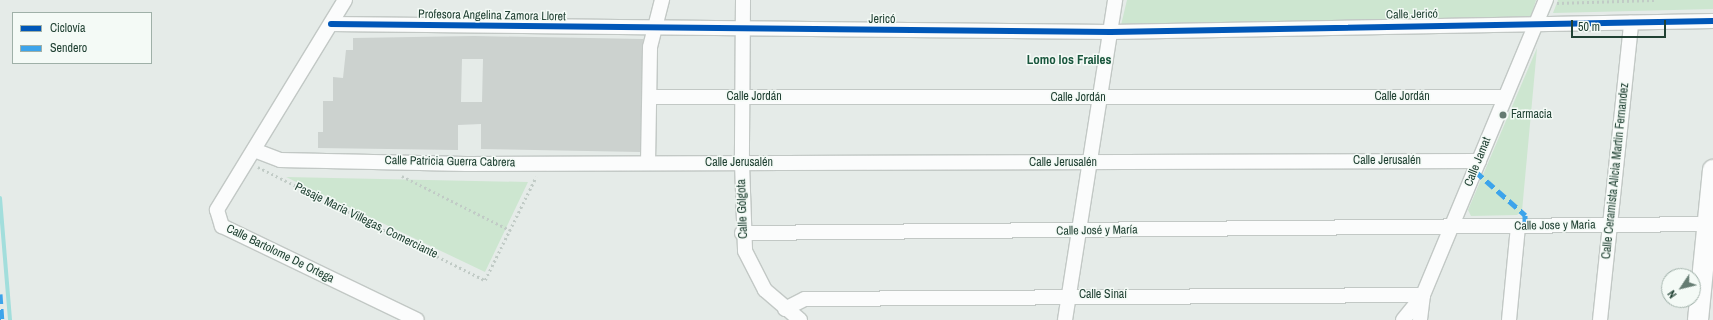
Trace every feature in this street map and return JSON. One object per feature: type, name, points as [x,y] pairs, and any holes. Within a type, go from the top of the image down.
[{"type":"street","name":"Calle Bartolome De Ortega","points":[[345,0],[217,210],[222,226],[417,320]]},
{"type":"street","points":[[648,163],[650,47],[662,0]]},
{"type":"street","name":"Calle Gólgota","points":[[743,0],[742,233],[752,268],[765,290],[785,309],[800,320]]},
{"type":"street","points":[[1065,320],[1101,98],[1115,0]]},
{"type":"street","name":"Calle Jamat","points":[[1402,320],[1423,295],[1545,2]]},
{"type":"street","name":"Calle Jericó","points":[[1111,32],[1632,23],[1713,20]]},
{"type":"street","name":"Calle Ceramista Alicia Martin Fernandez","points":[[1600,320],[1632,23]]},
{"type":"street","name":"Profesora Angelina Zamora Lloret","points":[[331,24],[654,30]]},
{"type":"street","name":"Jericó","points":[[654,30],[1111,32]]},
{"type":"street","name":"Calle Jordán","points":[[650,97],[1505,97]]},
{"type":"street","name":"Calle Patricia Guerra Cabrera","points":[[251,155],[280,160],[648,163]]},
{"type":"street","name":"Calle Jerusalén","points":[[648,163],[1479,161]]},
{"type":"street","points":[[1698,320],[1713,170]]},
{"type":"street","name":"Calle Jose y Maria","points":[[1451,226],[1518,227],[1707,224]]},
{"type":"street","name":"Calle José y María","points":[[742,233],[1079,231],[1451,226]]},
{"type":"street","points":[[1509,320],[1518,227]]},
{"type":"street","points":[[1420,320],[1423,295]]},
{"type":"street","name":"Calle Sinaí","points":[[785,309],[804,299],[1069,296],[1423,295]]},
{"type":"path","points":[[1545,2],[1654,0]]},
{"type":"path","points":[[402,161],[402,176],[510,230],[543,162]]},
{"type":"green space","points":[[1127,0],[1536,0],[1531,17],[1121,25]]},
{"type":"green space","points":[[1558,0],[1713,0],[1713,9],[1553,13]]},
{"type":"green space","points":[[1537,48],[1522,211],[1517,215],[1471,216],[1468,210]]},
{"type":"green space","points":[[286,177],[528,182],[485,272]]},
{"type":"building","points":[[474,36],[643,39],[640,152],[481,149],[481,124],[458,125],[458,150],[318,148],[318,132],[323,132],[323,101],[333,101],[333,77],[343,78],[346,50],[353,50],[353,38]],"holes":[[[462,59],[483,59],[482,102],[461,102]]]},
{"type":"waterway","points":[[0,198],[10,320]]},
{"type":"marked path","points":[[1475,171],[1525,215],[1525,227]]},
{"type":"marked path","points":[[0,294],[2,320]]},
{"type":"cycle path","points":[[331,24],[1111,32],[1713,21]]},
{"type":"place","name":"Farmacia","points":[[1503,115]]},
{"type":"district","name":"Lomo los Frailes","points":[[1069,60]]}]
